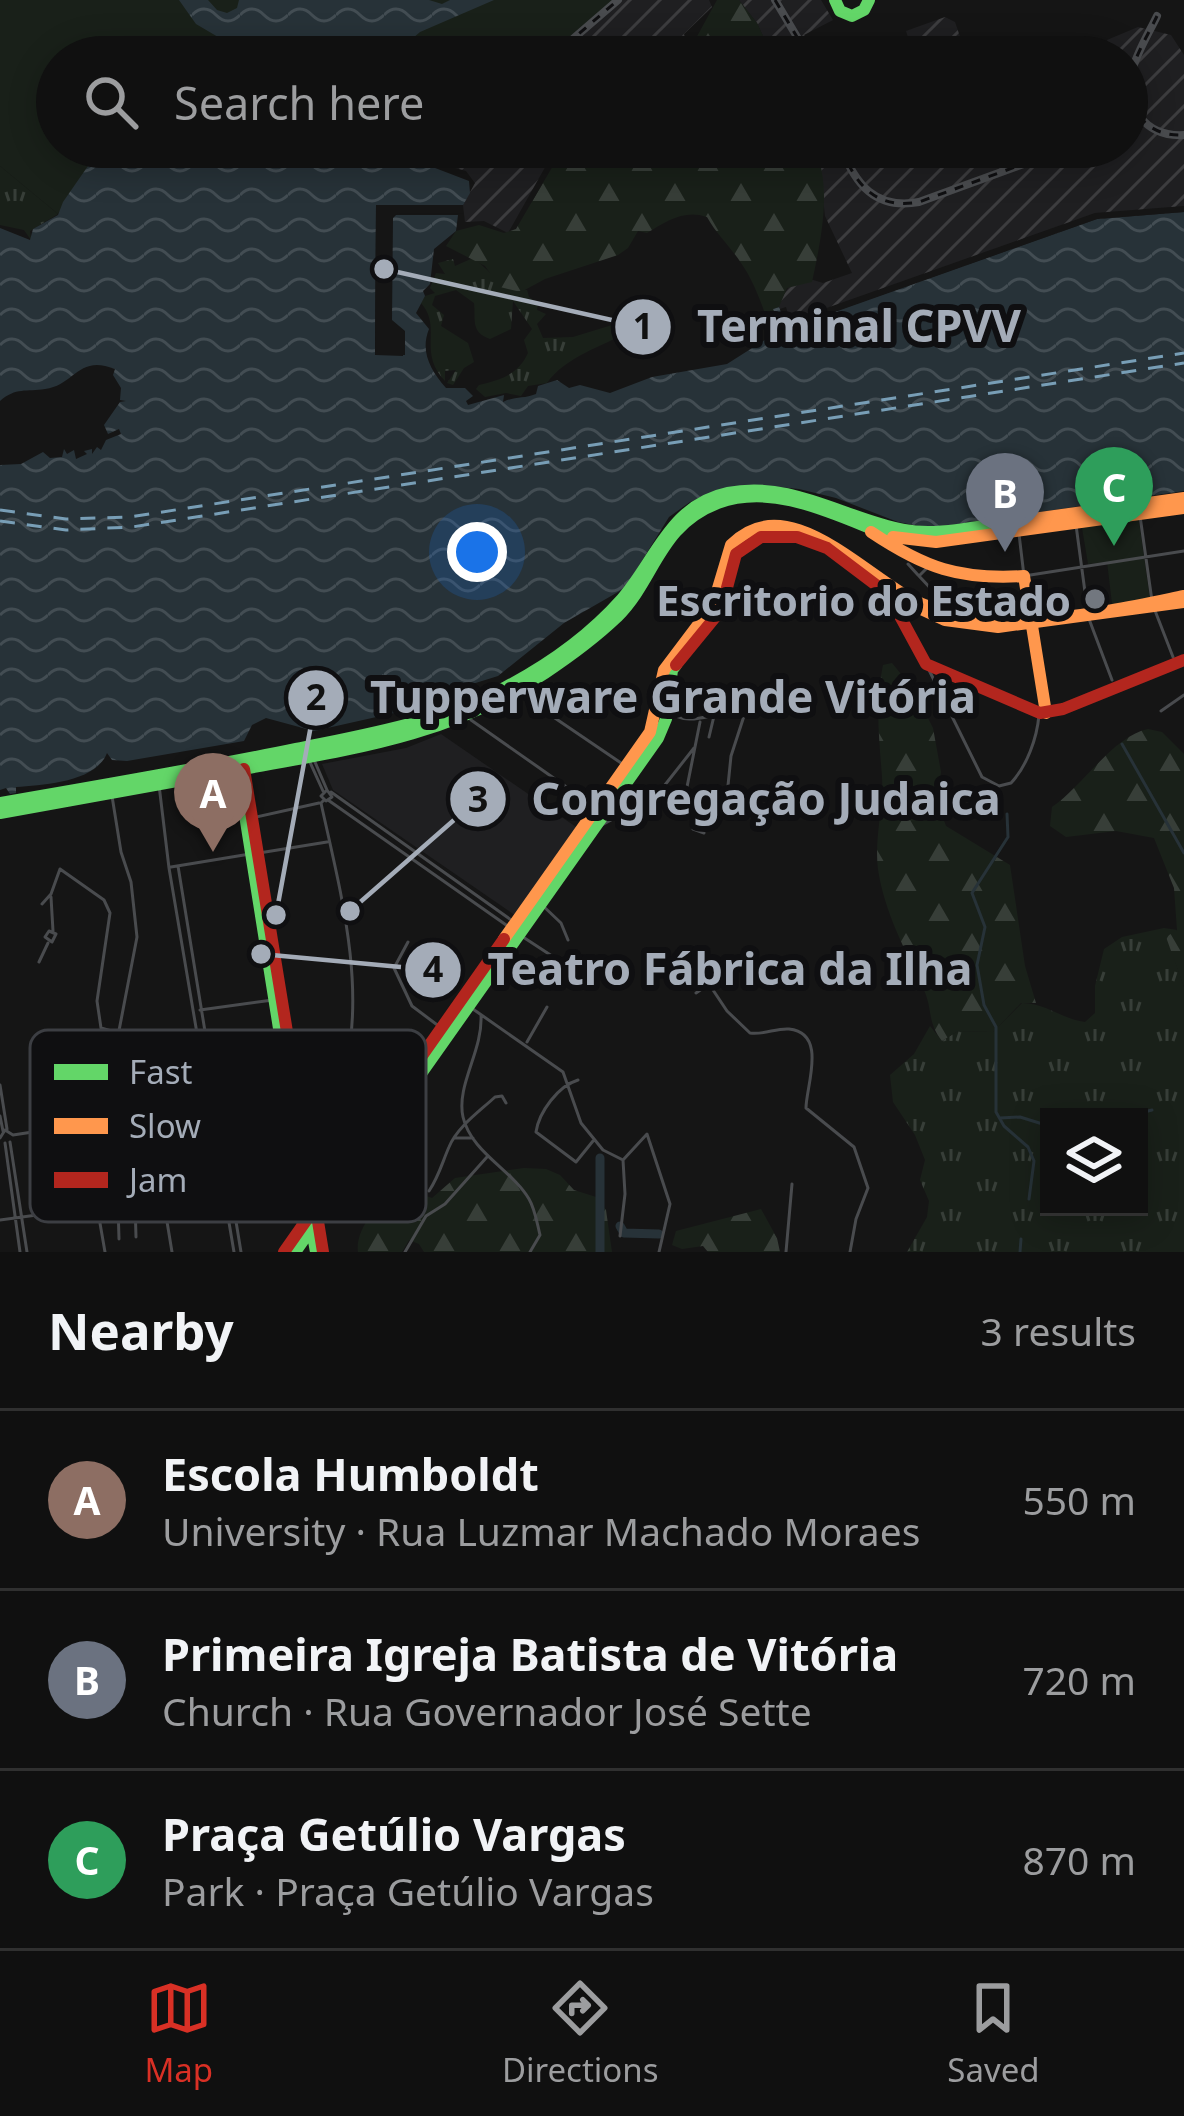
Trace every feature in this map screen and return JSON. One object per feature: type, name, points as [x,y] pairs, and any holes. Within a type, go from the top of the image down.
[{"type":"main road","points":[[835,0],[839,10],[852,16],[864,10],[869,0]]},
{"type":"main road","points":[[462,714],[527,675],[587,630],[620,602],[673,523],[707,500],[729,493],[802,495],[902,530],[931,533],[1184,498]]},
{"type":"main road","points":[[0,803],[238,768],[462,714],[516,692],[619,615],[667,538],[703,510],[737,499],[791,501],[825,509],[892,537],[936,542],[1184,508]]},
{"type":"main road","points":[[864,526],[923,572],[989,579],[1024,575],[1042,716]]},
{"type":"main road","points":[[517,929],[541,904],[658,738],[672,670],[721,610],[734,557],[749,542],[772,536],[827,548],[945,620],[998,627],[1154,605]]},
{"type":"main road","points":[[894,593],[938,611],[1031,621],[1184,599]]},
{"type":"main road","points":[[894,593],[926,664],[1042,716],[1179,658]]},
{"type":"main road","points":[[426,1068],[597,808],[665,718]]},
{"type":"main road","points":[[238,768],[252,818],[273,1000],[281,1023]]},
{"type":"main road","points":[[238,768],[282,1030]]},
{"type":"main road","points":[[0,813],[162,780]]},
{"type":"main road","points":[[426,1049],[441,1028],[470,1007]]},
{"type":"main road","points":[[284,1252],[306,1222]]},
{"type":"main road","points":[[295,1252],[308,1222]]},
{"type":"main road","points":[[311,1222],[319,1252]]},
{"type":"street","points":[[1140,514],[1154,605],[1179,658]]},
{"type":"street","points":[[1076,524],[1088,612],[1112,680]]},
{"type":"street","points":[[1019,532],[1024,575],[1184,551]]},
{"type":"street","points":[[908,564],[923,572],[934,592],[993,620]]},
{"type":"street","points":[[926,664],[982,777],[989,782],[1011,783],[1020,774],[1042,716]]},
{"type":"street","points":[[516,692],[626,767]]},
{"type":"street","points":[[1161,711],[1184,695]]},
{"type":"street","points":[[665,718],[700,722],[741,712],[745,721],[731,757],[725,815]]},
{"type":"street","points":[[462,714],[597,808]]},
{"type":"street","points":[[709,736],[714,716]]},
{"type":"street","points":[[700,722],[685,797],[693,808],[694,830],[704,832]]},
{"type":"street","points":[[308,752],[327,791],[552,956]]},
{"type":"street","points":[[593,830],[656,795],[690,758]]},
{"type":"street","points":[[162,780],[169,868],[196,1030]]},
{"type":"street","points":[[327,791],[329,842],[352,989],[349,1030]]},
{"type":"street","points":[[324,801],[327,791]]},
{"type":"street","points":[[111,794],[131,882],[137,938],[119,1030]]},
{"type":"street","points":[[252,818],[324,801],[517,929]]},
{"type":"street","points":[[169,868],[329,842]]},
{"type":"street","points":[[178,866],[204,1030]]},
{"type":"street","points":[[42,904],[60,869],[92,891],[109,910],[97,1010],[105,1030]]},
{"type":"street","points":[[39,962],[49,942],[46,933],[53,931],[51,894]]},
{"type":"street","points":[[541,904],[561,923],[568,940]]},
{"type":"street","points":[[408,943],[394,968],[412,1006],[441,1028]]},
{"type":"street","points":[[701,955],[709,984],[737,1023],[750,1033],[790,1029],[811,1044],[806,1108],[856,1150],[868,1188],[850,1252]]},
{"type":"street","points":[[696,993],[709,984]]},
{"type":"street","points":[[193,1012],[273,1000]]},
{"type":"street","points":[[470,1007],[563,1072],[574,1109],[593,1141],[623,1160]]},
{"type":"street","points":[[470,1007],[479,1048],[462,1102],[466,1125],[530,1200],[540,1235],[530,1252]]},
{"type":"street","points":[[525,1045],[547,1007]]},
{"type":"street","points":[[578,1080],[569,1082],[536,1129],[548,1144],[576,1162],[593,1141]]},
{"type":"street","points":[[0,1085],[5,1131],[0,1138],[7,1143]]},
{"type":"street","points":[[429,1191],[454,1138],[495,1097],[502,1096],[506,1102]]},
{"type":"street","points":[[0,1116],[5,1131],[30,1132]]},
{"type":"street","points":[[13,1135],[7,1143],[23,1252]]},
{"type":"street","points":[[620,1236],[626,1194],[623,1160],[647,1135],[670,1204],[659,1252]]},
{"type":"street","points":[[454,1138],[473,1136]]},
{"type":"street","points":[[426,1216],[445,1204],[488,1155]]},
{"type":"street","points":[[786,1252],[792,1184]]},
{"type":"street","points":[[778,1216],[790,1208]]},
{"type":"street","points":[[0,1220],[30,1216]]},
{"type":"street","points":[[100,1222],[105,1252]]},
{"type":"street","points":[[119,1222],[119,1239]]},
{"type":"street","points":[[136,1222],[136,1237]]},
{"type":"street","points":[[166,1222],[172,1252]]},
{"type":"street","points":[[232,1222],[237,1252]]},
{"type":"street","points":[[405,1252],[422,1222]]},
{"type":"shaded area","points":[[613,0],[709,0],[712,7],[684,36],[571,36]]},
{"type":"shaded area","points":[[739,0],[821,0],[833,20],[805,36],[763,36]]},
{"type":"shaded area","points":[[945,17],[955,22],[960,36],[908,36],[906,31]]},
{"type":"shaded area","points":[[1138,27],[1171,35],[1184,55],[1184,212],[1097,219],[787,329],[778,304],[790,285],[823,283],[852,273],[825,216],[820,168],[1148,168],[1148,36],[1117,36]]},
{"type":"shaded area","points":[[455,168],[545,168],[508,233],[484,221],[465,222],[463,205],[475,183],[466,171]]},
{"type":"shaded area","points":[[441,734],[579,829],[516,916],[333,790],[322,764],[406,748]]},
{"type":"green space","points":[[0,0],[613,0],[571,36],[36,36],[36,168],[87,168],[58,214],[0,166]]},
{"type":"green space","points":[[717,0],[739,0],[763,36],[697,36]]},
{"type":"green space","points":[[0,166],[58,214],[30,231],[31,240],[24,230],[0,225]]},
{"type":"green space","points":[[552,168],[820,168],[823,178],[821,232],[812,282],[787,288],[774,309],[778,320],[769,324],[746,270],[707,217],[691,214],[647,233],[638,231],[618,255],[521,292],[500,287],[485,266],[446,246],[456,231],[479,225],[504,233],[516,229]]},
{"type":"green space","points":[[473,258],[503,284],[527,290],[538,303],[537,310],[546,314],[537,324],[543,338],[573,337],[622,322],[628,322],[632,330],[574,359],[547,383],[528,386],[521,396],[485,397],[476,389],[519,367],[528,353],[524,340],[532,329],[513,301],[511,329],[490,339],[477,329],[474,303],[456,290],[435,296],[432,305],[444,315],[441,326],[468,343],[474,362],[453,385],[447,383],[456,370],[445,371],[445,381],[437,370],[430,322],[421,303],[435,293],[430,288],[436,273],[445,274],[438,263],[453,259],[455,266]]},
{"type":"green space","points":[[1138,514],[1150,599],[1112,604],[1107,562],[1088,564],[1082,528],[1086,523]]},
{"type":"green space","points":[[892,663],[913,689],[933,728],[941,772],[937,802],[946,826],[1010,865],[1025,966],[1036,1003],[1021,1003],[993,1032],[958,1031],[942,1041],[885,900],[877,858],[882,787],[878,707],[883,665]]},
{"type":"green space","points":[[1148,729],[1162,732],[1184,754],[1184,987],[1166,937],[1177,930],[1174,888],[1154,838],[1116,831],[1066,837],[1050,826],[1052,807],[1122,741]]},
{"type":"green space","points":[[1164,928],[1177,930],[1167,938],[1184,987],[1184,1252],[907,1252],[927,1217],[929,1201],[920,1180],[925,1160],[893,1102],[890,1075],[914,1054],[930,1026],[942,1041],[958,1031],[993,1032],[1022,1003],[1085,1022],[1095,1013],[1095,986],[1104,949],[1122,937]]},
{"type":"green space","points":[[524,1168],[560,1175],[574,1190],[596,1197],[606,1210],[612,1252],[424,1252],[409,1240],[402,1252],[358,1252],[367,1222],[426,1222],[426,1196],[432,1198],[455,1178]]},
{"type":"green space","points":[[761,1209],[780,1252],[708,1252],[703,1246],[682,1249],[672,1245],[676,1231]]},
{"type":"water","points":[[179,0],[208,0],[227,13],[237,8],[239,0],[429,0],[442,4],[494,0],[415,36],[216,36],[196,24]]},
{"type":"water","points":[[87,168],[435,168],[469,181],[470,193],[462,207],[376,206],[375,355],[403,356],[403,334],[392,322],[391,220],[396,215],[458,215],[456,231],[434,249],[430,284],[416,313],[429,329],[426,353],[431,367],[446,388],[465,388],[473,396],[466,401],[468,405],[504,395],[503,402],[532,396],[538,386],[557,380],[569,388],[580,385],[610,393],[652,377],[727,364],[771,336],[773,322],[778,320],[773,309],[779,307],[788,328],[1097,219],[1184,212],[1184,491],[930,528],[799,489],[760,485],[718,490],[669,517],[625,588],[564,623],[498,676],[424,699],[403,711],[314,731],[266,718],[252,725],[244,741],[127,761],[112,760],[107,753],[81,776],[16,787],[16,793],[10,794],[6,788],[0,790],[0,465],[21,464],[43,452],[50,458],[62,457],[64,449],[67,454],[74,450],[76,459],[87,454],[84,451],[101,450],[106,440],[121,434],[119,429],[108,434],[104,425],[120,402],[126,401],[120,400],[115,369],[93,365],[55,386],[16,392],[0,401],[0,228],[30,240],[33,229],[58,215]]},
{"type":"pier","points":[[376,205],[463,205],[463,214],[398,213],[393,217],[392,320],[405,331],[405,355],[375,355]]},
{"type":"pier","points":[[1184,206],[1184,212],[1097,219],[787,329],[780,309],[786,307],[790,321],[1095,213]]},
{"type":"waterway","points":[[1122,744],[1184,853]]},
{"type":"waterway","points":[[1007,814],[1008,837],[972,893],[985,927],[977,965],[984,1005],[996,1027],[996,1112],[1028,1147],[1034,1161],[1029,1199]]},
{"type":"waterway","points":[[1148,1111],[1152,1110]]},
{"type":"waterway","points":[[1000,1118],[1040,1123]]},
{"type":"waterway","points":[[600,1158],[600,1252]]},
{"type":"waterway","points":[[620,1226],[624,1233],[659,1234]]},
{"type":"waterway","points":[[1020,1252],[1021,1239]]},
{"type":"ferry route","points":[[0,510],[66,519],[130,517],[1184,353]]},
{"type":"ferry route","points":[[0,521],[66,530],[132,527],[1184,363]]},
{"type":"railway","points":[[576,36],[618,0]]},
{"type":"railway","points":[[775,0],[796,36]]},
{"type":"railway","points":[[1147,36],[1157,16]]},
{"type":"railway","points":[[1148,125],[1184,135]]},
{"type":"railway","points":[[851,168],[860,183],[879,198],[904,203],[919,202],[1012,168]]},
{"type":"traffic: fast","points":[[835,0],[840,11],[852,16],[864,10],[869,0]]},
{"type":"traffic: fast","points":[[0,803],[350,738],[430,718],[481,699],[537,669],[582,637],[622,599],[678,522],[708,499],[728,493],[751,490],[796,496],[916,532],[1004,523]]},
{"type":"traffic: fast","points":[[0,813],[361,746],[473,712],[545,673],[600,632],[630,602],[682,525],[718,503],[740,497],[785,499],[893,537]]},
{"type":"traffic: fast","points":[[426,1067],[658,738],[676,665]]},
{"type":"traffic: fast","points":[[238,771],[279,1030]]},
{"type":"traffic: fast","points":[[295,1252],[316,1222]]},
{"type":"traffic: fast","points":[[312,1230],[316,1252]]},
{"type":"traffic: slow","points":[[1004,523],[1184,498]]},
{"type":"traffic: slow","points":[[893,537],[936,542],[1184,508]]},
{"type":"traffic: slow","points":[[504,939],[650,732],[664,670],[713,605],[731,545],[754,529],[779,526],[805,532],[905,595],[957,615],[1056,618],[1184,596]]},
{"type":"traffic: slow","points":[[871,532],[943,569],[980,576],[1024,576],[1046,713]]},
{"type":"traffic: slow","points":[[891,595],[945,620],[998,627],[1184,602]]},
{"type":"traffic: jam","points":[[676,665],[721,610],[736,554],[761,537],[797,537],[827,548],[888,594],[926,664],[1040,713],[1063,709],[1184,660]]},
{"type":"traffic: jam","points":[[244,769],[287,1030]]},
{"type":"traffic: jam","points":[[426,1050],[504,939]]},
{"type":"traffic: jam","points":[[284,1252],[305,1222]]},
{"type":"traffic: jam","points":[[318,1222],[323,1252]]},
{"type":"place","name":"Terminal CPVV","points":[[384,269]]},
{"type":"place","name":"Praça Getúlio Vargas","points":[[1114,546]]},
{"type":"place","name":"Primeira Igreja Batista de Vitória","points":[[1005,552]]},
{"type":"place","name":"Escritorio do Estado","points":[[1095,599]]},
{"type":"place","name":"Escola Humboldt","points":[[213,852]]},
{"type":"place","name":"Congregação Judaica","points":[[350,911]]},
{"type":"place","name":"Tupperware Grande Vitória","points":[[276,915]]},
{"type":"place","name":"Teatro Fábrica da Ilha","points":[[261,954]]}]
